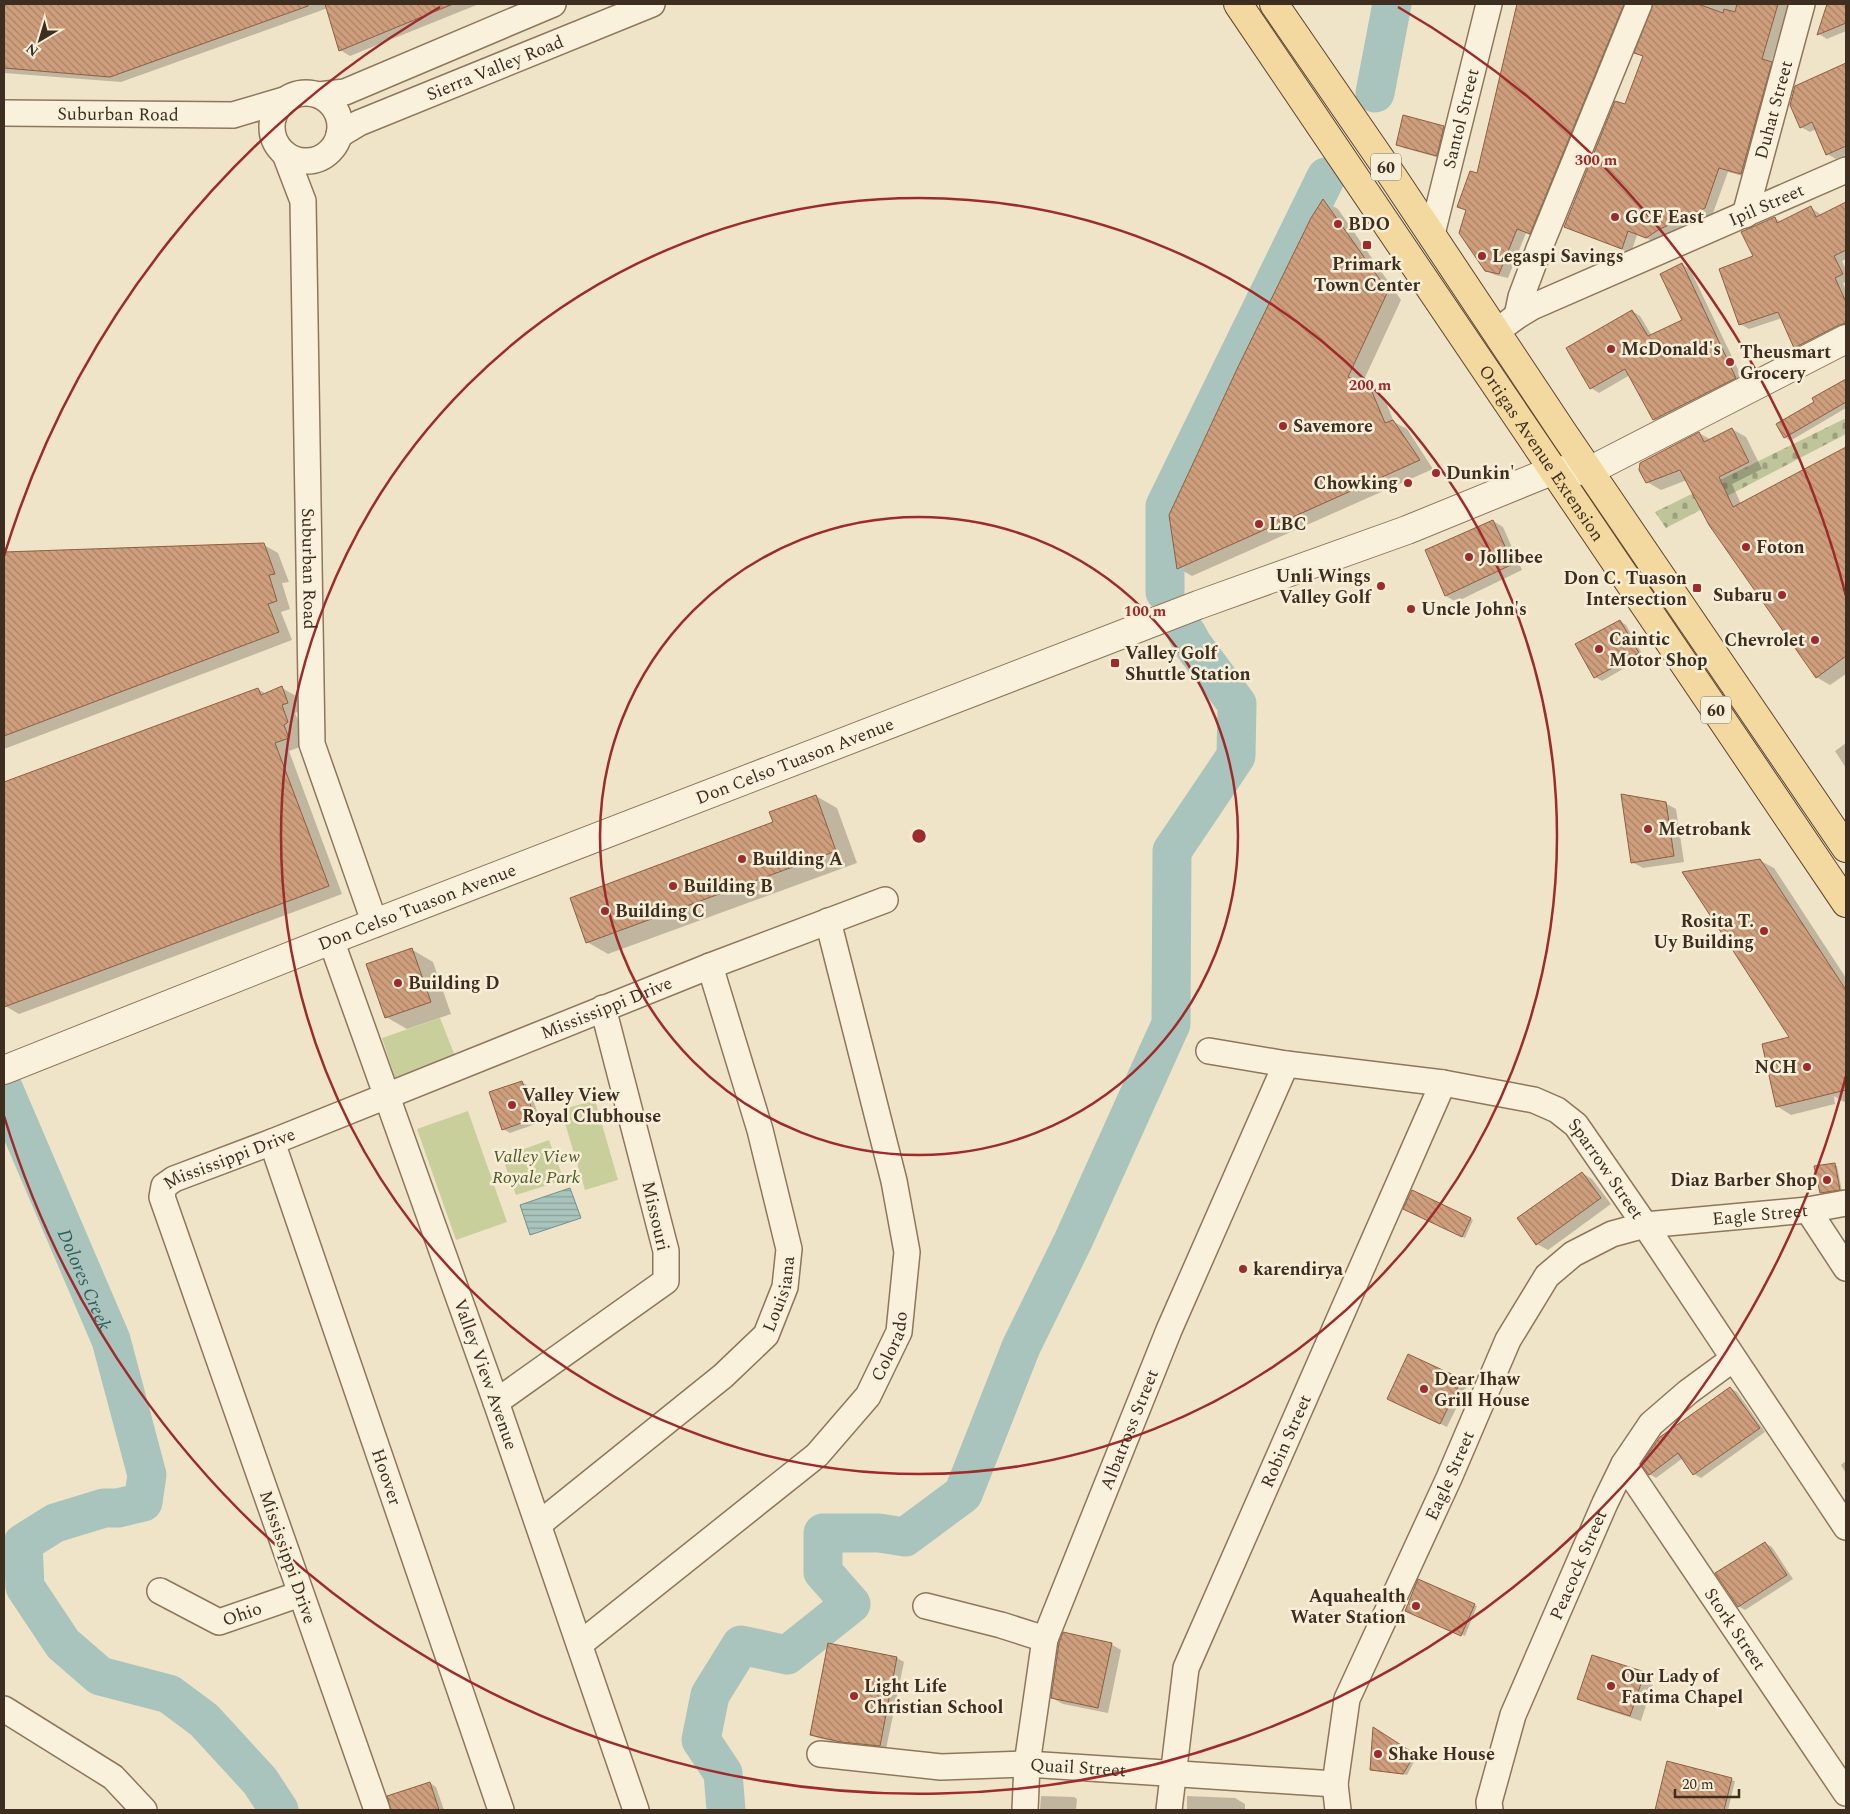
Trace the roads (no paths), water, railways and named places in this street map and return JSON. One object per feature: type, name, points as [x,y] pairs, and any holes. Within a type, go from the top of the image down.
[{"type":"main road","name":"Ortigas Avenue Extension","points":[[1238,4],[1846,902]]},
{"type":"main road","name":"Ortigas Avenue Extension","points":[[1274,4],[1432,234],[1507,323],[1589,471],[1846,848]]},
{"type":"street","name":"Sierra Valley Road","points":[[319,95],[345,92],[553,4]]},
{"type":"street","name":"Sierra Valley Road","points":[[339,135],[359,123],[652,4]]},
{"type":"street","name":"Santol Street","points":[[1432,234],[1490,4]]},
{"type":"street","points":[[1507,323],[1521,297],[1539,248],[1639,4]]},
{"type":"street","name":"Duhat Street","points":[[1745,216],[1802,4]]},
{"type":"street","points":[[301,93],[319,95],[334,107],[340,126],[336,143],[324,156],[314,160],[294,159],[279,145],[272,127],[273,116],[277,107],[284,100],[301,93]]},
{"type":"street","name":"Suburban Road","points":[[4,113],[233,115],[284,100]]},
{"type":"street","name":"Suburban Road","points":[[233,115],[279,145],[303,201],[312,744],[375,924]]},
{"type":"street","name":"Suburban Road","points":[[303,201],[324,156]]},
{"type":"street","name":"Ipil Street","points":[[1507,323],[1572,289],[1745,216],[1846,170]]},
{"type":"street","points":[[1589,471],[1846,339]]},
{"type":"street","name":"Don Celso Tuason Avenue","points":[[4,1070],[331,940],[1198,606],[1407,530],[1554,470],[1589,471]]},
{"type":"street","name":"Mississippi Drive","points":[[377,1810],[162,1197],[164,1186],[174,1179],[272,1142],[603,1008],[885,900]]},
{"type":"street","name":"Colorado","points":[[580,1644],[817,1455],[868,1396],[899,1332],[907,1252],[894,1181],[828,921]]},
{"type":"street","name":"Valley View Avenue","points":[[331,940],[496,1402],[636,1810]]},
{"type":"street","name":"Louisiana","points":[[538,1524],[723,1376],[759,1342],[766,1335],[785,1287],[789,1249],[760,1130],[710,966]]},
{"type":"street","name":"Missouri","points":[[496,1402],[666,1281],[666,1251],[603,1008]]},
{"type":"street","name":"Sparrow Street","points":[[1209,1051],[1286,1064],[1443,1083],[1534,1100],[1557,1110],[1576,1125],[1645,1225],[1846,1527]]},
{"type":"street","name":"Albatross Street","points":[[1025,1810],[1027,1764],[1045,1639],[1169,1330],[1286,1064]]},
{"type":"street","name":"Robin Street","points":[[1169,1810],[1186,1668],[1443,1083]]},
{"type":"street","name":"Hoover","points":[[272,1142],[501,1810]]},
{"type":"street","name":"Eagle Street","points":[[1338,1810],[1335,1784],[1347,1699],[1449,1478],[1508,1340],[1547,1276],[1573,1254],[1612,1234],[1645,1225],[1808,1210],[1846,1203]]},
{"type":"street","points":[[1808,1210],[1846,1268]]},
{"type":"street","name":"Peacock Street","points":[[1490,1810],[1489,1802],[1513,1715],[1605,1503],[1624,1464],[1651,1424],[1688,1392],[1733,1359]]},
{"type":"street","name":"Stork Street","points":[[1624,1464],[1846,1793]]},
{"type":"street","name":"Ohio","points":[[160,1591],[219,1622],[300,1594]]},
{"type":"street","points":[[926,1606],[1045,1639]]},
{"type":"street","points":[[4,1709],[113,1777],[144,1810]]},
{"type":"street","name":"Quail Street","points":[[820,1754],[941,1767],[1027,1764],[1335,1784]]},
{"type":"water","points":[[570,1188],[581,1218],[530,1235],[520,1205]]},
{"type":"waterway","points":[[1375,93],[1392,4]]},
{"type":"waterway","points":[[1165,592],[1165,506],[1326,177]]},
{"type":"waterway","points":[[726,1810],[723,1773],[701,1740],[710,1695],[741,1645],[787,1655],[851,1604],[823,1572],[823,1533],[879,1533],[905,1537],[963,1494],[1021,1347],[1073,1241],[1171,1024],[1172,851],[1236,756],[1237,704],[1193,645],[1187,634]]},
{"type":"waterway","name":"Dolores Creek","points":[[4,1090],[111,1340],[147,1475],[143,1502],[118,1508],[104,1508],[55,1523],[23,1543],[25,1587],[63,1644],[100,1676],[169,1694],[204,1720],[260,1781],[279,1810]]},
{"type":"place","name":"GCF East","points":[[1615,217]]},
{"type":"place","name":"BDO","points":[[1338,224]]},
{"type":"place","name":"Primark Town Center","points":[[1367,245]]},
{"type":"place","name":"Legaspi Savings","points":[[1482,256]]},
{"type":"place","name":"McDonald's","points":[[1611,349]]},
{"type":"place","name":"Theusmart Grocery","points":[[1730,362]]},
{"type":"place","name":"Savemore","points":[[1283,426]]},
{"type":"place","name":"Dunkin'","points":[[1436,473]]},
{"type":"place","name":"Chowking","points":[[1408,483]]},
{"type":"place","name":"LBC","points":[[1259,524]]},
{"type":"place","name":"Foton","points":[[1746,547]]},
{"type":"place","name":"Jollibee","points":[[1469,557]]},
{"type":"place","name":"Unli Wings Valley Golf","points":[[1381,586]]},
{"type":"place","name":"Don C. Tuason Intersection","points":[[1697,588]]},
{"type":"place","name":"Subaru","points":[[1782,595]]},
{"type":"place","name":"Uncle John's","points":[[1411,609]]},
{"type":"place","name":"Chevrolet","points":[[1815,640]]},
{"type":"place","name":"Caintic Motor Shop","points":[[1599,649]]},
{"type":"place","name":"Valley Golf Shuttle Station","points":[[1115,663]]},
{"type":"place","name":"Metrobank","points":[[1648,829]]},
{"type":"place","name":"Building A","points":[[742,859]]},
{"type":"place","name":"Building B","points":[[673,886]]},
{"type":"place","name":"Building C","points":[[605,911]]},
{"type":"place","name":"Rosita T. Uy Building","points":[[1764,931]]},
{"type":"place","name":"Building D","points":[[398,983]]},
{"type":"place","name":"NCH","points":[[1807,1067]]},
{"type":"place","name":"Valley View Royal Clubhouse","points":[[512,1105]]},
{"type":"place","name":"Diaz Barber Shop","points":[[1827,1180]]},
{"type":"place","name":"karendirya","points":[[1243,1269]]},
{"type":"place","name":"Dear Ihaw Grill House","points":[[1424,1389]]},
{"type":"place","name":"Aquahealth Water Station","points":[[1416,1606]]},
{"type":"place","name":"Our Lady of Fatima Chapel","points":[[1611,1686]]},
{"type":"place","name":"Light Life Christian School","points":[[854,1696]]},
{"type":"place","name":"Shake House","points":[[1378,1754]]},
{"type":"park label","name":"Valley View Royale Park","points":[[536,1166]]}]
